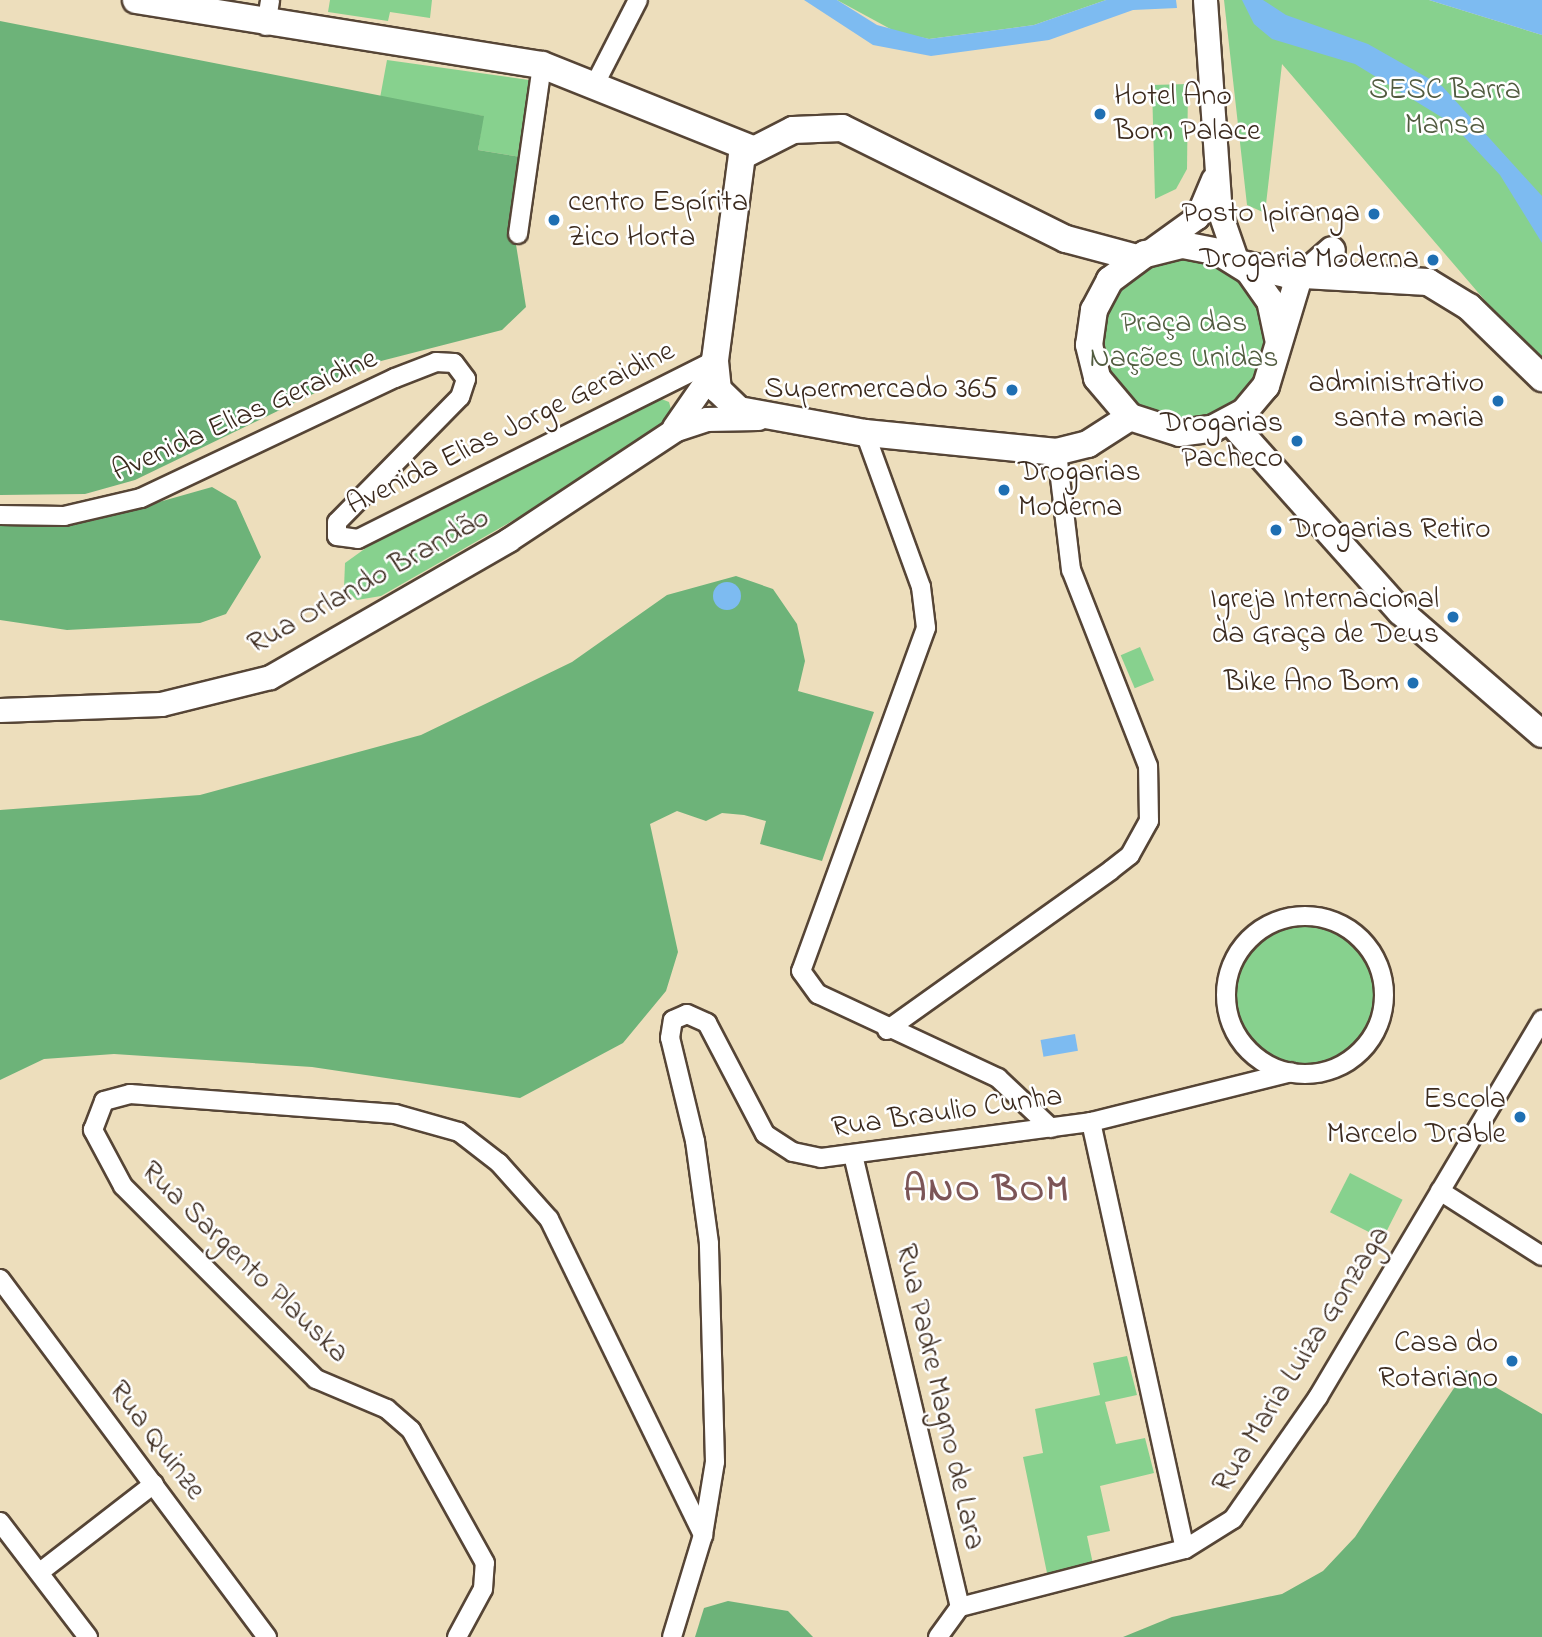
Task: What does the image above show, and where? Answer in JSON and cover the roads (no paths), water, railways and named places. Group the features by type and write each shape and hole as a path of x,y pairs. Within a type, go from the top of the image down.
{"main road":[{"path":"135,0 268,13 542,65 596,82 749,148"},
{"path":"1130,417 1088,444 1057,452 865,433 764,418 725,400 715,364 737,170 749,148 806,127 842,128 1066,239 1141,256 1201,247 1237,262 1300,275 1428,282 1469,307 1542,378"},
{"path":"1141,256 1110,280 1090,327 1097,378 1130,417 1180,433 1230,421 1266,386 1278,338 1300,275 1332,250"},
{"path":"1237,262 1265,290 1278,338"},
{"path":"1230,421 1401,612 1542,734"}],"street":[{"path":"596,82 638,0"},
{"path":"1205,0 1214,88 1223,233 1237,262"},
{"path":"518,234 542,65"},
{"path":"1141,256 1197,217 1212,188 1218,152"},
{"name":"Avenida Elias Geraidine","path":"0,515 64,516 129,502 426,365 451,362 465,374"},
{"path":"659,441 696,401 715,364"},
{"name":"Avenida Elias Jorge Geraidine","path":"465,374 460,397 346,509 336,526 337,536 353,540 376,532 715,364"},
{"path":"659,441 696,421 764,418"},
{"path":"865,433 920,587 926,628 801,971 818,994 887,1030 998,1078 1051,1128"},
{"name":"Rua Orlando Brandão","path":"0,710 161,705 270,677 427,590 659,441"},
{"path":"887,1030 1130,855 1149,821 1148,766 1071,570 1057,452"},
{"path":"1312,916 1342,925 1366,945 1381,972 1383,1003 1371,1037 1357,1054 1322,1071 1291,1072 1243,1044 1226,1006 1227,978 1258,931 1312,916"},
{"name":"Rua Braulio Cunha","path":"703,1535 715,1462 709,1243 669,1030 687,1014 712,1031 772,1140 803,1155 854,1159 1091,1122 1291,1072"},
{"name":"Rua Maria Luiza Gonzaga","path":"960,1606 1185,1549 1223,1529 1254,1493 1542,1020"},
{"name":"Rua Sargento Plauska","path":"457,1637 485,1575 470,1527 400,1418 316,1379 114,1175 95,1138 94,1115 109,1098 130,1094 419,1117 448,1126 479,1146 549,1219 703,1535"},
{"path":"1091,1122 1185,1549"},
{"name":"Rua Padre Magno de Lara","path":"854,1159 960,1606"},
{"path":"1440,1191 1542,1256"},
{"name":"Rua Quinze","path":"0,1279 267,1637"},
{"path":"40,1572 154,1484"},
{"path":"0,1522 88,1637"},
{"path":"672,1637 703,1535"},
{"path":"938,1637 960,1606"}],"water":[{"path":"804,0 837,0 877,25 929,39 1034,25 1106,0 1176,0 1177,8 1133,10 1049,40 931,56 873,45"},
{"path":"1242,0 1263,0 1286,15 1368,44 1442,86 1542,196 1542,243 1500,175 1451,123 1355,64 1272,39 1254,24"},
{"path":"1429,0 1542,0 1542,35"},
{"path":"727,582 737,586 741,596 737,606 727,610 717,606 713,596 717,586"},
{"path":"1075,1034 1078,1051 1043,1057 1041,1040"}],"place":[{"name":"Hotel Ano Bom Palace","path":"1100,114"},
{"name":"Posto Ipiranga","path":"1374,214"},
{"name":"centro Espírita Zico Horta","path":"554,220"},
{"name":"Drogaria Moderna","path":"1433,260"},
{"name":"Supermercado 365","path":"1012,390"},
{"name":"administrativo santa maria","path":"1498,401"},
{"name":"Drogarias Pacheco","path":"1297,441"},
{"name":"Drogarias Moderna","path":"1004,490"},
{"name":"Drogarias Retiro","path":"1276,530"},
{"name":"Igreja Internacional da Graça de Deus","path":"1453,617"},
{"name":"Bike Ano Bom","path":"1413,683"},
{"name":"Escola Marcelo Drable","path":"1520,1117"},
{"name":"Casa do Rotariano","path":"1512,1361"}],"district":[{"name":"ANO BOM","path":"987,1191"}],"park label":[{"name":"SESC Barra Mansa","path":"1445,108"},
{"name":"Praça das Nações Unidas","path":"1184,341"}]}
